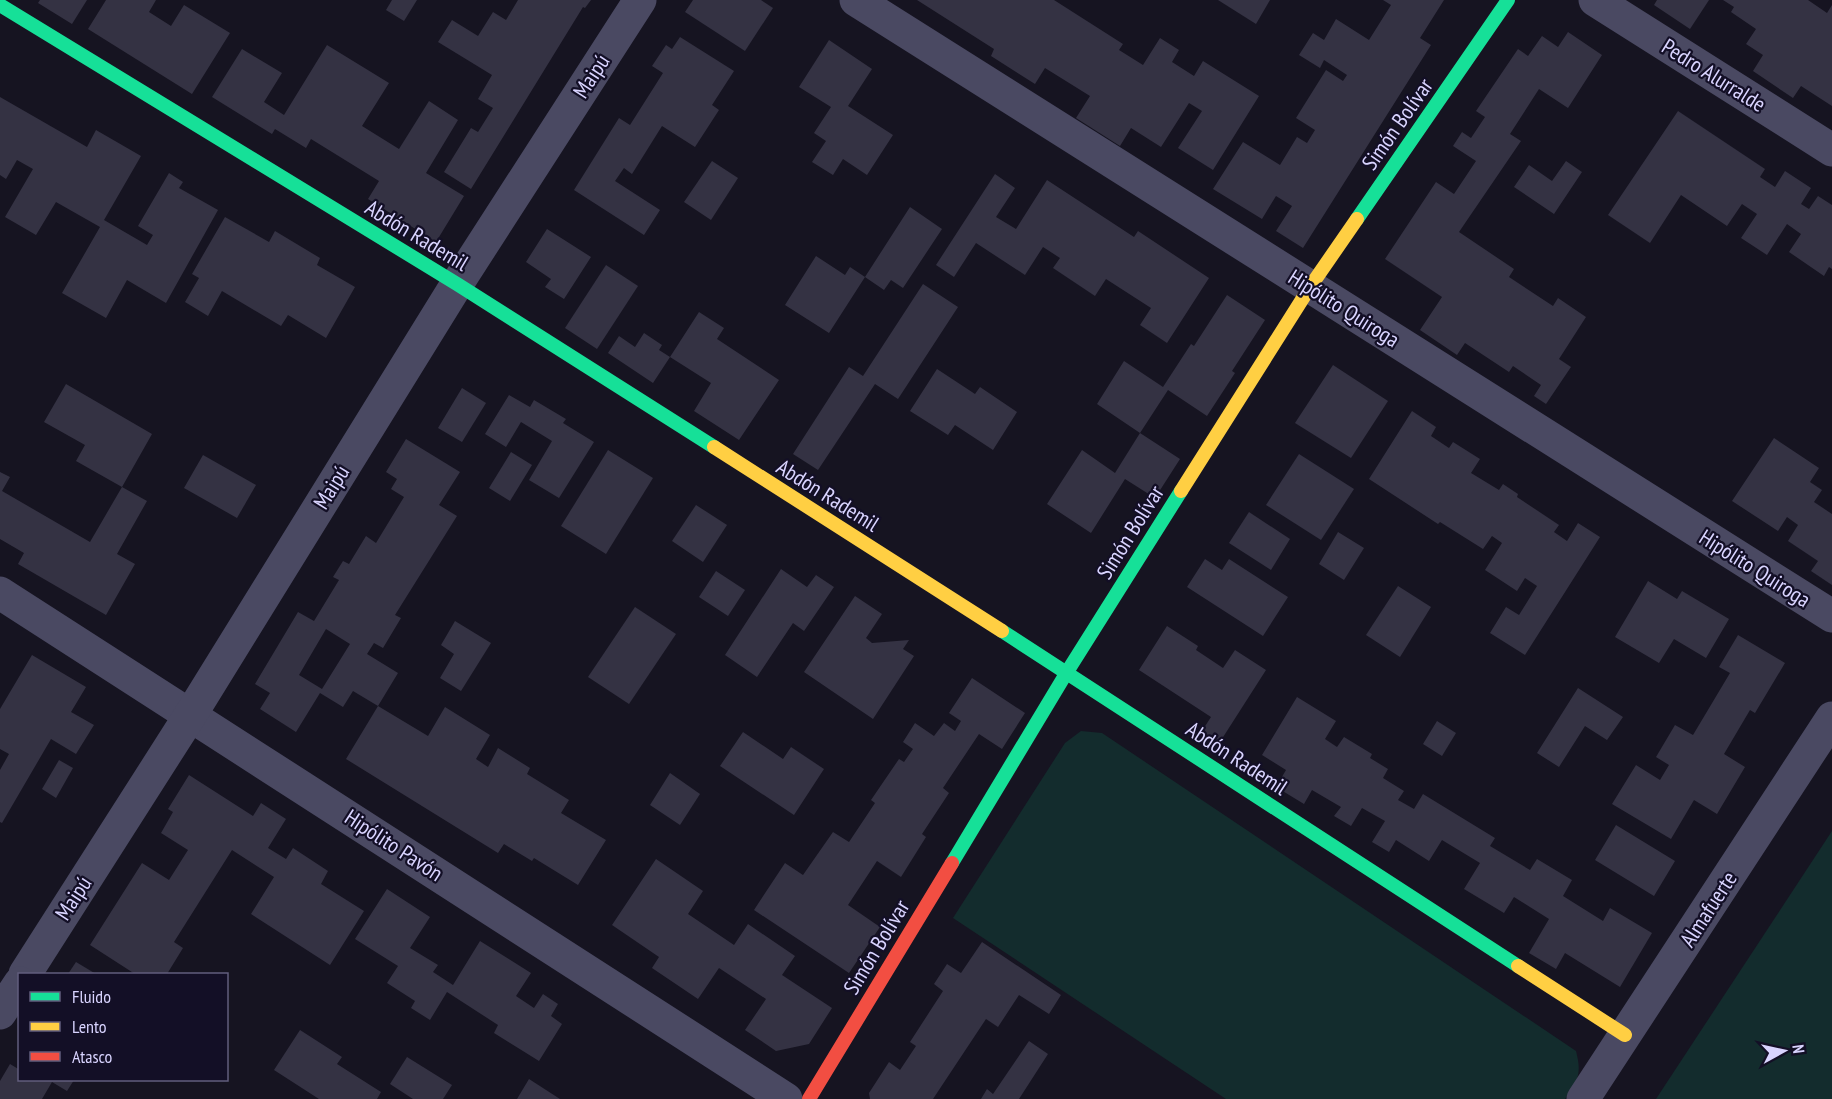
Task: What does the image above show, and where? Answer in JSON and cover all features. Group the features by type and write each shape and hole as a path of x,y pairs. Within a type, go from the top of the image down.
{"street":[{"name":"Maipú","path":"26,973 190,714 456,284 640,0"},
{"name":"Hipólito Quiroga","path":"856,0 1832,616"},
{"name":"Simón Bolívar","path":"809,1099 1067,672 1310,287 1508,0"},
{"name":"Pedro Alurralde","path":"1595,0 1832,150"},
{"name":"Abdón Rademil","path":"0,5 456,284 1067,672 1625,1035"},
{"name":"Hipólito Pavón","path":"0,593 786,1099"},
{"name":"Almafuerte","path":"1583,1099 1832,718"},
{"path":"0,1013 18,986"}],"green space":[{"path":"1081,731 1102,733 1576,1051 1578,1076 1565,1099 1226,1099 953,918 1065,743"},
{"path":"1832,831 1832,1099 1656,1099"}],"building":[{"path":"40,0 87,0 72,24 38,3"},
{"path":"106,0 156,0 149,12 171,26 184,5 230,33 192,94 88,29"},
{"path":"392,0 417,0 404,21 386,10"},
{"path":"518,0 591,0 585,8 583,7 471,189 444,172 471,128 478,132 493,108 478,99 492,75 438,42 452,20 478,36 493,12 506,20"},
{"path":"693,0 761,0 773,8 745,51 685,12"},
{"path":"917,0 1054,0 1123,44 1119,50 1143,65 1160,38 1179,50 1172,62 1194,76 1203,61 1259,96 1213,170 1178,148 1202,111 1189,103 1161,147 1131,128 1120,146 1076,118 1090,96 1045,68 1035,84 991,56 994,49"},
{"path":"1218,0 1270,0 1256,24"},
{"path":"1383,0 1444,0 1420,38 1431,45 1303,248 1276,231 1292,206 1276,196 1262,219 1213,189 1243,142 1280,165 1297,137 1307,143 1315,130 1296,118 1326,70 1343,81 1347,75 1324,60 1320,68 1299,55 1313,33 1324,40 1336,19 1369,40 1391,5"},
{"path":"1657,0 1709,0 1690,29 1654,5"},
{"path":"1723,0 1808,0 1827,13 1832,5 1832,106 1801,86 1793,98 1753,71 1763,55 1746,44 1756,29 1731,12 1734,7"},
{"path":"1568,32 1602,55 1568,108 1539,89 1510,134 1521,141 1459,232 1514,269 1509,277 1553,306 1558,298 1586,317 1559,359 1571,367 1546,404 1534,396 1541,385 1513,366 1509,372 1465,343 1457,355 1420,330 1442,297 1385,259 1436,182 1454,194 1476,161 1453,146 1462,132 1471,138 1485,117 1476,111 1518,49 1528,56 1542,36 1558,47"},
{"path":"680,37 734,71 712,105 719,110 695,147 662,126 632,174 624,168 615,181 660,210 644,235 574,190 619,118 630,125 663,73 652,66 666,45 672,49"},
{"path":"829,40 872,69 848,106 893,135 867,175 843,159 833,175 812,162 826,141 814,133 831,107 799,87"},
{"path":"327,45 389,83 362,126 399,149 429,101 458,120 426,173 464,196 436,242 368,199 379,181 311,139 306,148 275,129 272,134 212,97 242,49 282,73 264,102 284,115"},
{"path":"0,97 87,147 96,130 141,156 104,220 147,245 153,235 138,226 169,173 183,182 179,188 218,210 166,303 127,280 106,318 62,293 100,227 56,202 36,235 5,217 33,169 17,160 6,179 0,175"},
{"path":"1678,111 1765,169 1760,177 1775,187 1785,171 1811,188 1801,204 1809,209 1818,196 1832,205 1832,269 1829,267 1824,276 1789,252 1801,234 1787,224 1767,255 1741,238 1757,214 1742,204 1727,226 1681,195 1650,243 1608,215"},
{"path":"712,161 738,178 711,220 684,202"},
{"path":"1566,161 1582,172 1554,214 1514,187 1529,165 1552,181"},
{"path":"995,174 1015,188 996,217 1016,229 1047,180 1134,237 1138,231 1209,278 1167,343 1140,325 1151,308 1106,279 1095,296 1053,268 1060,258 1043,247 1025,275 976,243 954,277 936,265"},
{"path":"910,207 942,229 903,288 891,280 884,290 865,277"},
{"path":"225,217 269,242 275,231 320,258 317,265 355,287 326,338 288,315 281,326 222,291 208,316 185,302 199,278 192,274"},
{"path":"547,229 591,257 564,299 545,287 551,279 526,262"},
{"path":"816,256 845,275 850,267 865,277 829,333 785,305"},
{"path":"606,265 638,286 597,349 565,328"},
{"path":"923,284 958,307 898,399 875,384 818,470 793,454 849,367 863,376"},
{"path":"1227,295 1265,320 1232,371 1235,373 1207,416 1168,390 1140,433 1097,404 1124,361 1163,387 1191,344 1194,346"},
{"path":"699,312 724,328 717,339 779,380 739,440 694,411 711,383 670,357"},
{"path":"644,333 662,345 659,350 670,357 653,383 608,353 619,336 635,347"},
{"path":"1333,365 1388,401 1351,458 1295,423"},
{"path":"937,369 975,394 980,387 1017,412 993,450 955,425 948,435 910,411"},
{"path":"66,384 152,434 122,487 76,461 85,445 44,422"},
{"path":"462,388 486,403 462,442 438,428"},
{"path":"509,395 530,407 534,400 566,419 563,423 594,442 559,498 529,480 552,441 521,422 506,447 485,434"},
{"path":"1412,411 1436,427 1431,436 1449,448 1453,442 1480,459 1471,473 1499,490 1503,484 1518,494 1517,497 1559,525 1554,532 1567,541 1578,523 1600,537 1525,655 1490,633 1506,607 1519,615 1537,586 1525,578 1517,591 1485,570 1502,543 1492,536 1483,549 1440,522 1438,524 1369,479"},
{"path":"1140,433 1180,459 1155,498 1125,479 1091,533 1047,504 1082,450 1115,473"},
{"path":"1774,438 1819,468 1810,482 1822,490 1814,502 1832,514 1832,585 1811,571 1818,561 1788,541 1798,525 1787,517 1778,531 1732,501"},
{"path":"406,439 460,472 439,505 457,516 395,615 401,618 383,648 374,643 367,654 398,673 378,706 353,691 343,707 320,693 296,732 260,709 270,693 255,684 298,612 314,621 339,580 333,577 343,561 349,564 366,536 376,543 404,497 391,489 397,479 386,472","holes":["326,629 350,644 322,689 299,675"]},
{"path":"608,450 653,478 606,554 561,526"},
{"path":"511,452 532,465 510,501 489,488"},
{"path":"1299,454 1354,489 1321,540 1266,505"},
{"path":"203,455 256,485 237,518 184,488"},
{"path":"0,472 10,477 2,491 90,542 122,487 147,501 117,554 135,564 106,615 18,564 24,553 0,539"},
{"path":"696,505 727,525 703,562 672,541"},
{"path":"1249,512 1290,539 1271,570 1229,543"},
{"path":"1338,532 1364,548 1344,580 1319,564"},
{"path":"1205,559 1222,570 1229,559 1288,597 1263,636 1187,587"},
{"path":"781,569 807,587 816,575 834,587 804,631 793,623 757,677 725,655"},
{"path":"716,571 745,590 728,616 699,597"},
{"path":"1648,581 1677,599 1682,591 1729,619 1706,658 1674,639 1659,663 1615,637"},
{"path":"1398,586 1431,607 1400,657 1366,635"},
{"path":"855,596 882,614 866,638 872,643 909,640 903,649 914,656 873,719 804,672"},
{"path":"635,607 676,634 629,704 588,677"},
{"path":"455,621 491,643 461,691 440,678 454,654 441,645"},
{"path":"1167,626 1198,646 1196,650 1223,668 1235,650 1266,670 1218,745 1200,734 1211,717 1139,670"},
{"path":"1738,635 1785,663 1755,713 1750,710 1724,754 1745,767 1717,814 1694,800 1671,839 1612,804 1636,765 1660,780 1669,765 1656,757 1675,725 1693,735 1730,673 1719,667"},
{"path":"32,655 86,687 71,712 94,725 76,754 51,739 2,823 0,822 0,770 9,754 0,749 0,709"},
{"path":"972,678 1025,713 1002,749 979,734 943,788 949,793 922,834 926,837 901,877 877,861 848,905 880,927 849,973 754,910 785,863 803,875 833,832 849,842 875,803 871,800 899,759 904,762 913,749 903,742 915,723 934,736 944,723 955,731 961,721 949,713"},
{"path":"1578,688 1623,717 1607,740 1585,726 1559,767 1537,753"},
{"path":"1297,697 1336,721 1325,739 1337,747 1344,737 1372,754 1370,758 1388,769 1383,778 1404,791 1398,800 1414,809 1423,794 1495,838 1490,846 1530,870 1537,859 1572,880 1563,896 1603,921 1610,908 1652,933 1620,987 1565,953 1556,969 1529,953 1549,919 1514,897 1504,913 1464,889 1480,863 1442,840 1429,861 1396,840 1389,852 1372,842 1385,821 1362,808 1351,826 1334,816 1341,807 1312,790 1304,804 1276,787 1286,770 1262,755"},
{"path":"378,706 428,736 445,707 490,735 476,759 488,767 498,748 530,768 527,774 569,800 561,813 606,840 578,885 534,858 532,861 504,844 498,853 346,759"},
{"path":"1437,721 1456,733 1442,756 1423,744"},
{"path":"743,732 783,759 791,747 824,769 794,815 720,766"},
{"path":"59,760 73,768 56,798 42,789"},
{"path":"670,773 700,794 680,825 650,805"},
{"path":"189,775 253,816 261,803 286,819 268,848 286,859 293,848 328,871 321,884 364,911 330,965 251,914 274,877 232,850 174,942 183,948 168,973 133,973 90,945 142,863 169,880 188,850 161,833 173,812 168,809"},
{"path":"1616,825 1675,861 1654,896 1595,860"},
{"path":"656,859 703,891 688,914 734,945 748,924 795,956 782,975 832,1008 809,1044 776,1051 745,1030 766,999 719,968 698,999 652,968 659,957 612,925"},
{"path":"387,889 430,917 410,948 438,965 433,972 453,985 480,941 531,973 516,996 534,1008 543,994 558,1004 551,1016 562,1024 539,1061 494,1033 498,1025 447,992 430,1020 411,1008 415,1001 387,983 398,966 355,939"},
{"path":"982,942 1061,995 1049,1014 1019,995 998,1027 986,1019 933,1099 870,1099 869,1093 889,1062 900,1070 916,1046 910,1042 943,991 934,984 947,964 961,973"},
{"path":"76,962 94,973 69,973"},
{"path":"300,1030 342,1057 337,1064 381,1092 377,1099 319,1099 274,1070"},
{"path":"1029,1041 1048,1054 1019,1099 981,1099 987,1089 993,1094"},
{"path":"407,1057 452,1085 443,1099 413,1099 390,1084"},
{"path":"10,1064 18,1069 18,1081 73,1081 67,1091 52,1082 42,1099 0,1099 0,1081"},
{"path":"529,1079 560,1099 517,1099"}],"traffic: fast":[{"path":"1357,219 1508,0"},
{"path":"0,5 457,284 714,447"},
{"path":"952,863 1067,672 1181,491"},
{"path":"1002,631 1518,966"}],"traffic: slow":[{"path":"1181,491 1310,287 1357,219"},
{"path":"714,447 1002,631"},
{"path":"1518,966 1625,1035"}],"traffic: jam":[{"path":"809,1099 952,863"}]}
